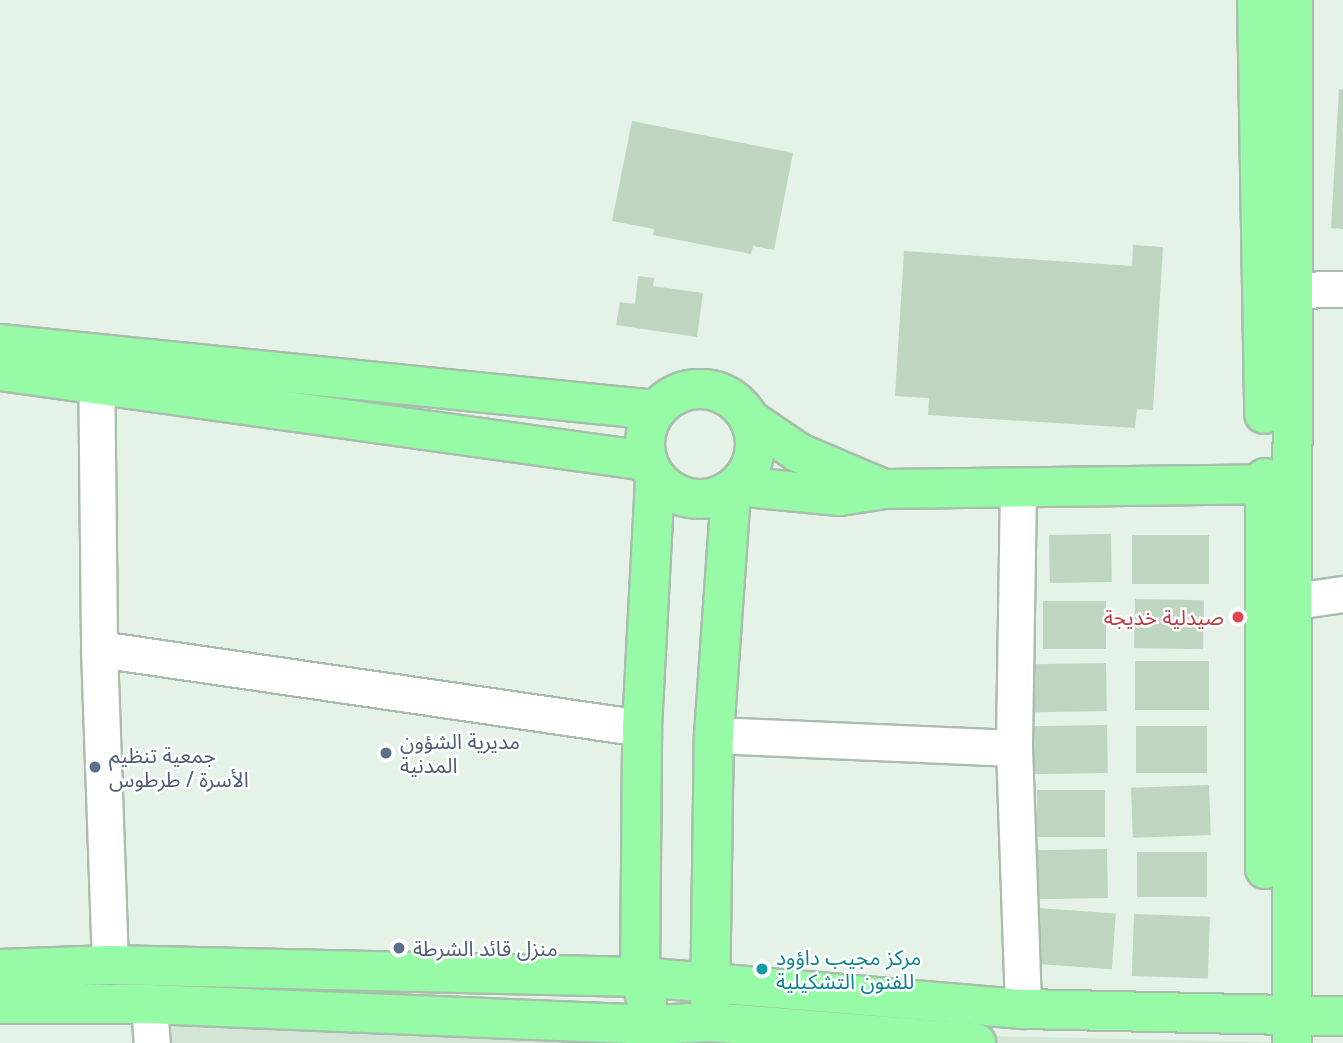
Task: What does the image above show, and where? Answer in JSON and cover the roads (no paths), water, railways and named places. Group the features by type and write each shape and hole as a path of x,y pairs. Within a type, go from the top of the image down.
{"main road":[{"path":"1257,0 1276,66 1290,290 1278,484 1295,601 1278,1028"},
{"path":"1278,1028 1276,66 1293,0"},
{"path":"0,344 95,369 651,469 667,489 691,498 716,497 734,488 840,496 884,489 1278,484"},
{"path":"0,371 95,369 656,410"},
{"path":"654,1034 640,977 642,727 651,469 644,443 656,410 670,398 705,390 722,394 749,419 808,458 884,489"},
{"path":"711,1033 709,985 714,735 734,488 754,455 749,419"},
{"path":"0,969 110,965 640,977 709,985 1278,1028 1343,1016"},
{"path":"0,1004 149,1004 654,1034 711,1033 976,1043"}],"street":[{"path":"1290,290 1343,289"},
{"path":"95,369 99,649 110,965"},
{"path":"1018,487 1014,748 1023,1009"},
{"path":"1295,601 1343,594"},
{"path":"99,649 642,727"},
{"path":"714,735 1014,748"},
{"path":"149,1004 152,1043"}],"place":[{"name":"صيدلية خديجة","path":"1238,617"},
{"name":"مديرية الشؤون المدنية","path":"386,753"},
{"name":"جمعية تنظيم الأسرة / طرطوس","path":"95,767"},
{"name":"منزل قائد الشرطة","path":"399,948"},
{"name":"مركز مجيب داؤود للفنون التشكيلية","path":"762,969"}]}
